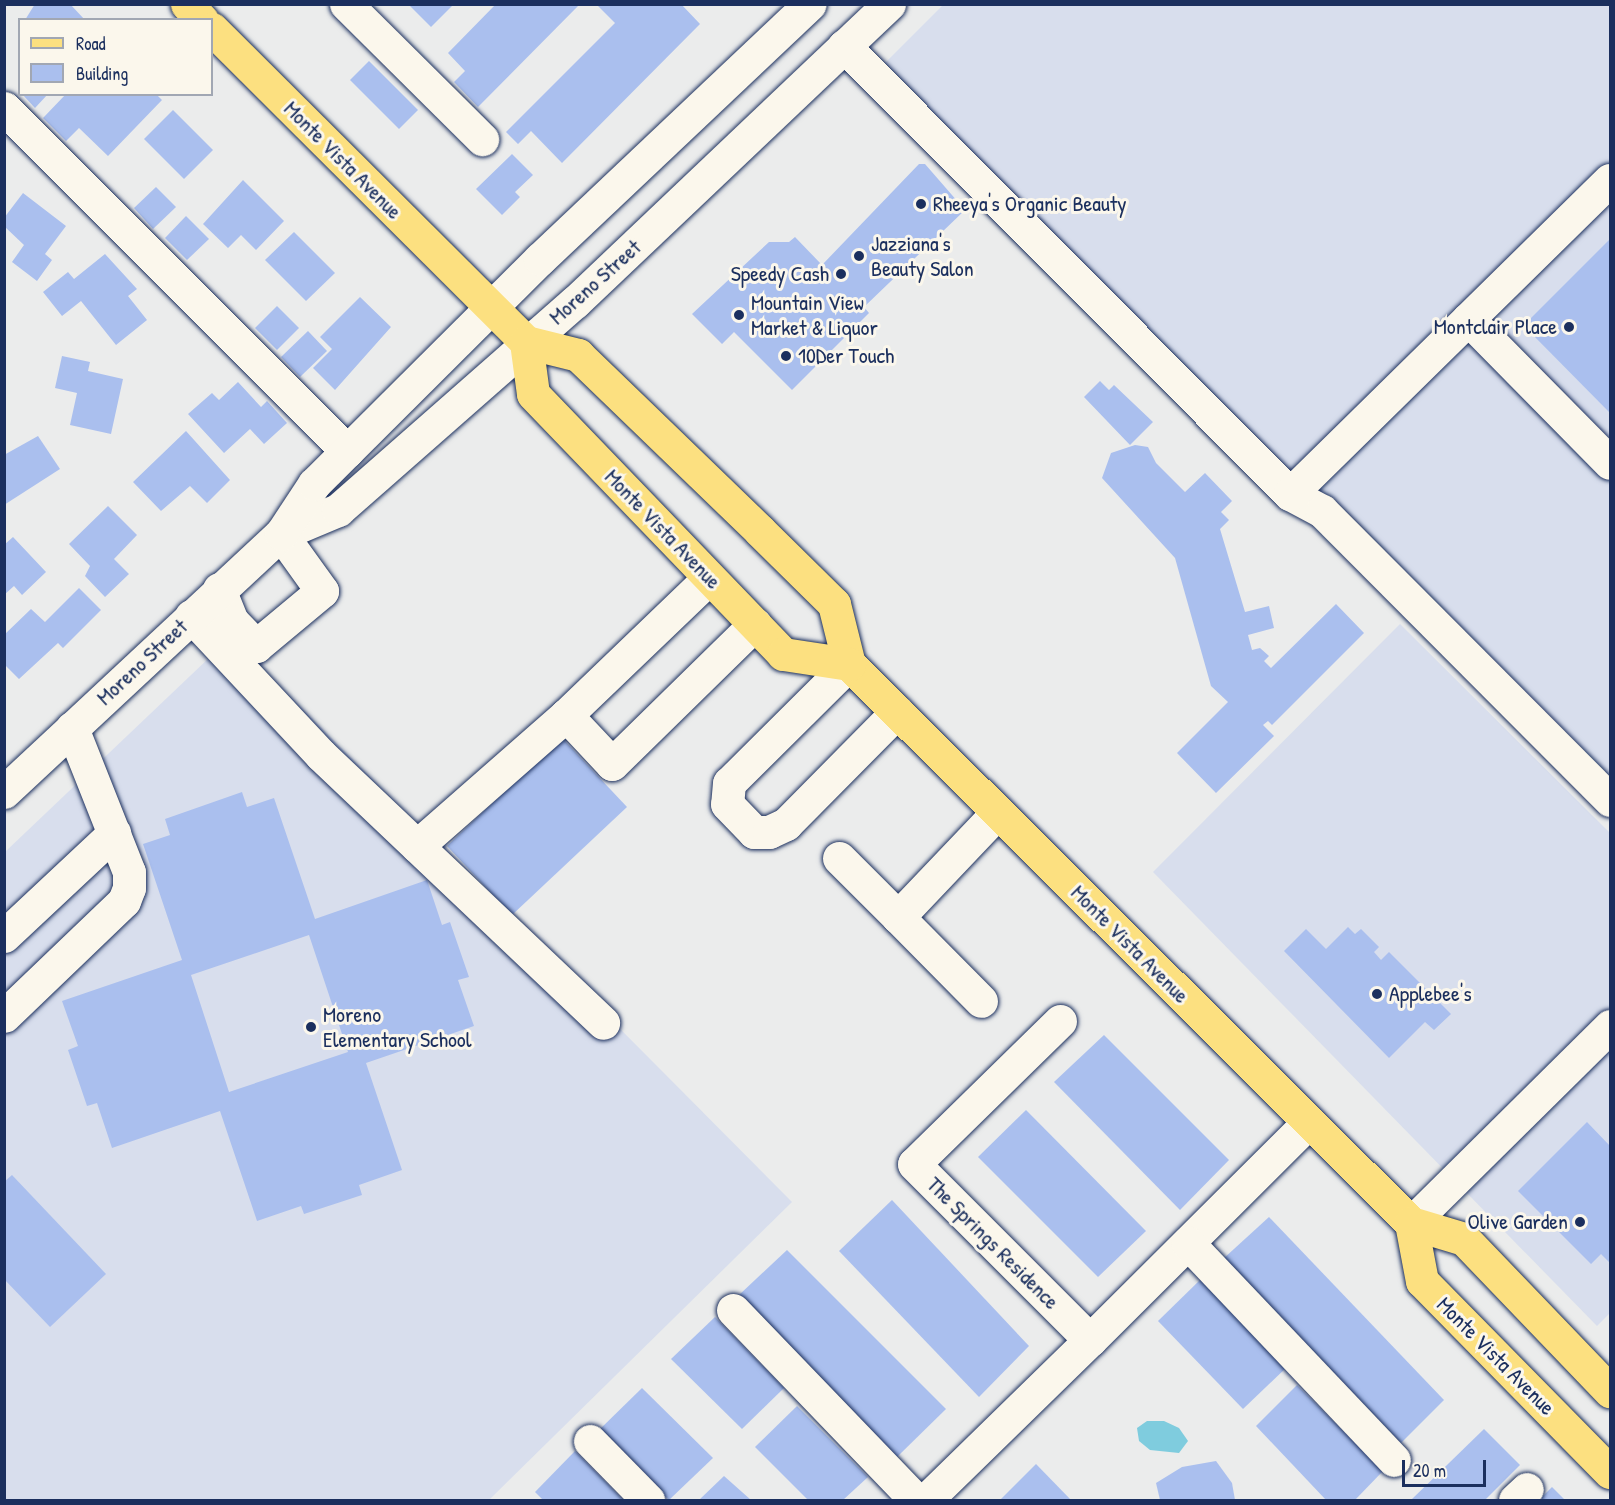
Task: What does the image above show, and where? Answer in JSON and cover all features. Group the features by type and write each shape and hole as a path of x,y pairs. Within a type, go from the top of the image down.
{"main road":[{"path":"187,4 200,18"},
{"name":"Monte Vista Avenue","path":"213,30 526,342 578,356 834,604 849,664 1411,1223 1464,1239 1611,1391"},
{"name":"Monte Vista Avenue","path":"526,342 534,394 783,654 849,664"},
{"name":"Monte Vista Avenue","path":"1411,1223 1422,1281 1611,1472"}],"street":[{"path":"346,4 482,139"},
{"name":"Moreno Street","path":"281,534 338,510 526,342 584,294 889,4"},
{"name":"Moreno Street","path":"10,775 72,728 219,589 281,534 314,484 800,8"},
{"path":"844,46 1290,494 1322,511 1611,801"},
{"path":"4,108 347,451"},
{"path":"1290,494 1611,180"},
{"path":"1468,319 1611,463"},
{"path":"219,589 232,621 255,646 322,591 281,534"},
{"path":"417,846 566,715 709,578"},
{"path":"191,616 321,755 603,1023"},
{"path":"566,715 612,764 755,624"},
{"path":"849,664 729,783 727,804 754,832 786,824 897,712"},
{"path":"4,1016 123,901 129,872 72,728"},
{"path":"898,917 998,812"},
{"path":"4,936 114,833"},
{"path":"839,858 981,1001"},
{"name":"The Springs Residence","path":"1060,1021 914,1164 1090,1340"},
{"path":"1411,1223 1611,1026"},
{"path":"926,1500 1309,1122"},
{"path":"1188,1243 1394,1460"},
{"path":"732,1310 916,1500"},
{"path":"590,1441 648,1500"}],"shaded area":[{"path":"943,5 1610,5 1610,786 882,66"},
{"path":"1400,624 1610,833 1610,1313 1597,1326 1153,872"},
{"name":"Moreno Elementary School","path":"231,637 792,1202 489,1500 5,1500 5,852"}],"water":[{"path":"1147,1421 1164,1421 1179,1428 1188,1441 1179,1453 1150,1450 1139,1441 1137,1428"}],"building":[{"path":"35,4 70,4 83,18 26,18"},
{"path":"408,4 454,4 431,27"},
{"path":"496,4 580,4 478,107 454,82 465,71 448,53"},
{"path":"596,4 681,4 700,24 562,163 531,131 518,144 506,132 615,23"},
{"path":"369,61 418,110 399,129 350,80"},
{"path":"24,96 46,96 35,108"},
{"path":"64,96 158,96 162,100 108,156 79,128 66,141 43,118"},
{"path":"173,110 213,150 184,179 144,139"},
{"path":"512,154 533,175 515,192 520,197 502,215 476,189"},
{"path":"919,164 925,164 965,210 864,307 869,313 792,390 734,332 722,344 692,314 769,242 789,242 795,237 822,265"},
{"path":"243,180 284,221 256,250 241,235 228,248 203,224"},
{"path":"156,187 176,207 153,229 134,208"},
{"path":"23,193 66,226 45,254 52,260 37,281 12,262 24,245 4,226 4,218"},
{"path":"186,216 209,239 187,260 165,238"},
{"path":"294,232 335,273 306,301 265,260"},
{"name":"Montclair Place","path":"1610,239 1610,413 1529,331 1527,322"},
{"path":"105,254 137,289 128,296 147,320 116,345 81,301 62,316 43,292 68,272 74,279"},
{"path":"360,297 391,327 335,390 313,368 332,349 320,337"},
{"path":"277,306 299,328 277,350 255,328"},
{"path":"308,331 327,351 300,377 281,357"},
{"path":"62,356 90,362 88,371 123,379 111,434 70,425 77,393 55,388"},
{"path":"1100,381 1109,390 1114,385 1153,422 1130,445 1084,397"},
{"path":"238,382 261,407 267,401 287,423 264,444 250,429 224,453 188,414 212,393 219,400"},
{"path":"186,431 230,480 207,503 190,486 161,511 133,482"},
{"path":"38,436 60,469 4,505 4,455"},
{"path":"1135,445 1148,447 1156,463 1185,492 1205,473 1232,501 1221,512 1229,520 1220,529 1245,612 1269,606 1274,628 1248,635 1252,650 1260,648 1269,656 1264,661 1271,668 1336,604 1364,633 1272,725 1268,721 1263,725 1274,736 1216,793 1177,753 1228,702 1211,686 1175,558 1102,478 1111,453"},
{"path":"108,506 137,535 114,559 129,574 105,597 85,576 90,566 69,544"},
{"path":"13,537 46,572 22,595 14,586 4,595 4,545"},
{"path":"79,588 101,610 63,648 58,643 19,679 4,664 4,635 31,609 45,622"},
{"path":"562,738 627,807 512,915 447,846"},
{"path":"242,792 247,807 274,798 315,919 427,880 442,925 450,922 469,977 458,980 474,1026 366,1063 402,1170 359,1185 362,1195 304,1214 301,1206 257,1221 220,1111 112,1148 97,1103 87,1106 68,1050 78,1046 62,1001 182,960 143,844 170,835 165,819","holes":["309,935 348,1052 229,1092 191,975"]},
{"name":"Applebee's","path":"1348,927 1355,934 1361,929 1379,947 1374,952 1381,960 1389,952 1451,1014 1434,1030 1425,1022 1389,1058 1284,951 1306,929 1326,949"},
{"path":"1104,1035 1229,1160 1180,1210 1054,1082"},
{"path":"1026,1110 1146,1231 1098,1277 978,1157"},
{"name":"Olive Garden","path":"1587,1122 1610,1146 1610,1263 1601,1254 1591,1264 1518,1191"},
{"path":"12,1175 106,1274 50,1327 4,1279 4,1182"},
{"path":"892,1200 1029,1346 979,1397 839,1251"},
{"path":"1269,1217 1444,1400 1401,1443 1223,1259"},
{"path":"787,1250 946,1409 897,1457 739,1295"},
{"path":"1201,1279 1288,1366 1243,1409 1158,1321"},
{"path":"715,1317 784,1388 742,1429 671,1359"},
{"path":"1297,1385 1383,1471 1355,1500 1326,1500 1256,1426"},
{"path":"642,1388 713,1458 669,1500 597,1432"},
{"path":"797,1406 868,1477 843,1500 808,1500 755,1447"},
{"path":"1484,1429 1520,1465 1485,1500 1411,1500"},
{"path":"575,1451 623,1500 543,1500 535,1492"},
{"path":"1216,1461 1232,1483 1235,1500 1160,1500 1156,1483 1182,1467"},
{"path":"1036,1464 1071,1500 1000,1500"},
{"path":"724,1476 751,1500 699,1500"},
{"path":"1552,1487 1565,1500 1539,1500"}],"place":[{"name":"Rheeya's Organic Beauty","path":"921,204"},
{"name":"Jazziana's Beauty Salon","path":"859,256"},
{"name":"Speedy Cash","path":"841,274"},
{"name":"Mountain View Market & Liquor","path":"739,315"},
{"name":"Montclair Place","path":"1569,327"},
{"name":"10Der Touch","path":"786,356"},
{"name":"Applebee's","path":"1377,994"},
{"name":"Moreno Elementary School","path":"311,1027"},
{"name":"Olive Garden","path":"1580,1222"}]}
